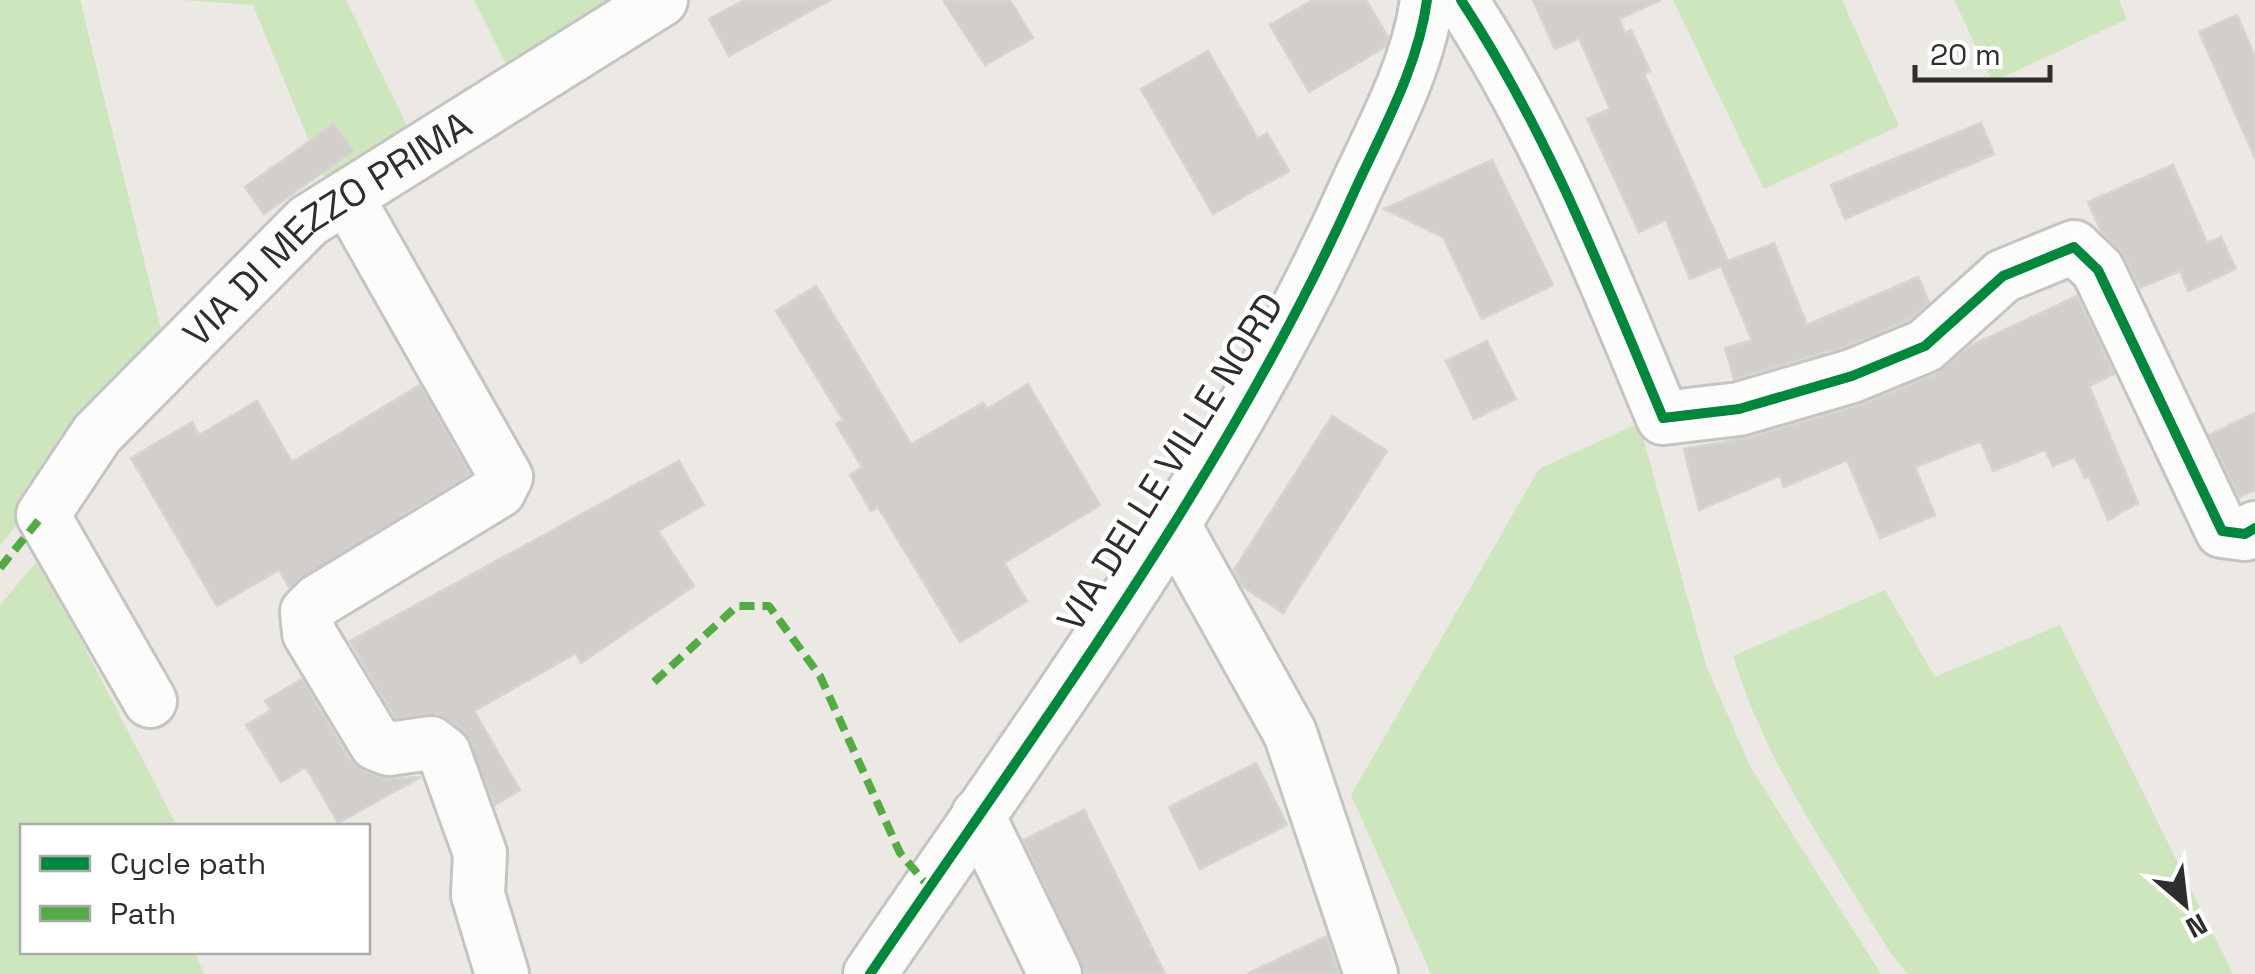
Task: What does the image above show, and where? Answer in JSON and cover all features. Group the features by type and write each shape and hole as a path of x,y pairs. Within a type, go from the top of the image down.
{"street":[{"name":"VIA DI MEZZO PRIMA","path":"150,701 44,515 97,434 308,220 661,0"},
{"name":"VIA DELLE VILLE NORD","path":"870,974 1175,527 1307,298 1422,35 1427,0"},
{"path":"1461,0 1498,55 1560,174 1663,418 1739,409 1870,369 1925,346 2003,276 2074,247 2098,270 2222,531 2245,534 2255,528"},
{"path":"347,196 506,478 499,490 318,600 307,612 309,633 376,744 388,749 430,743 444,753 480,853 478,894 502,974"},
{"path":"1175,527 1290,733 1371,974"},
{"path":"978,814 1055,974"}],"green space":[{"path":"0,0 80,0 163,337 0,546"},
{"path":"182,0 346,0 408,128 325,180 253,5"},
{"path":"474,0 639,0 507,66"},
{"path":"1673,0 1842,0 1899,126 1764,189"},
{"path":"1954,0 2119,0 2127,19 1993,82"},
{"path":"1639,423 1707,668 1751,768 1881,974 1431,974 1351,795 1539,469"},
{"path":"39,559 176,824 20,824 20,954 196,954 204,974 0,974 0,605"},
{"path":"1885,590 1935,677 2060,625 2233,974 1908,974 1891,954 1782,772 1733,656"}],"building":[{"path":"745,0 830,0 729,56 709,19"},
{"path":"943,0 1010,0 1033,38 985,65"},
{"path":"1313,0 1366,0 1388,37 1385,47 1309,92 1270,25"},
{"path":"1533,0 1661,0 1619,19 1625,33 1631,30 1650,71 1644,74 1728,261 1774,243 1807,325 1918,277 1929,302 1909,320 1842,348 1734,379 1725,348 1752,340 1721,266 1690,279 1666,220 1639,232 1587,119 1610,109 1579,38 1555,49"},
{"path":"2237,15 2255,56 2255,158 2199,32"},
{"path":"1208,51 1258,139 1267,133 1289,171 1213,214 1141,89"},
{"path":"1981,123 1994,154 1845,219 1831,185"},
{"path":"334,124 353,151 264,214 245,187"},
{"path":"1492,160 1553,285 1482,319 1443,237 1384,209"},
{"path":"2173,165 2207,243 2221,237 2236,269 2188,291 2180,271 2140,288 2125,257 2101,231 2088,202"},
{"path":"816,286 911,444 983,403 987,409 1028,384 1100,505 1004,563 1027,601 960,642 878,507 871,511 850,475 862,467 836,424 843,420 776,311"},
{"path":"2077,296 2114,374 2089,386 2138,503 2108,520 2089,476 2085,478 2075,457 2053,466 2045,450 1993,471 1981,441 1915,467 1935,515 1880,538 1847,460 1784,487 1780,476 1699,510 1684,449 1747,438 1863,404 1936,374 1970,346"},
{"path":"1487,341 1516,399 1474,419 1446,361"},
{"path":"420,385 470,474 289,587 279,570 217,606 131,458 192,422 199,435 257,401 292,462"},
{"path":"2255,413 2255,490 2239,497 2209,435"},
{"path":"1332,416 1387,451 1283,613 1243,587 1234,570"},
{"path":"679,461 704,505 658,531 694,586 581,663 576,653 474,711 520,790 495,805 463,730 438,714 395,718 350,641"},
{"path":"302,679 350,760 364,771 392,779 421,777 338,823 306,767 281,782 246,725 271,710 265,701"},
{"path":"1256,763 1287,825 1200,869 1169,807"},
{"path":"1084,810 1165,974 1085,974 1023,840"},
{"path":"1327,936 1339,974 1247,974"}],"marked path":[{"path":"0,568 43,515"},
{"path":"654,682 737,606 769,606 820,676 900,853 929,887"}],"cycle path":[{"path":"870,974 1130,592 1250,396 1305,294 1388,121 1416,49 1427,0"},
{"path":"1461,0 1547,152 1663,418 1739,409 1852,376 1925,346 2003,276 2074,247 2098,270 2222,531 2245,534 2255,528"}]}
